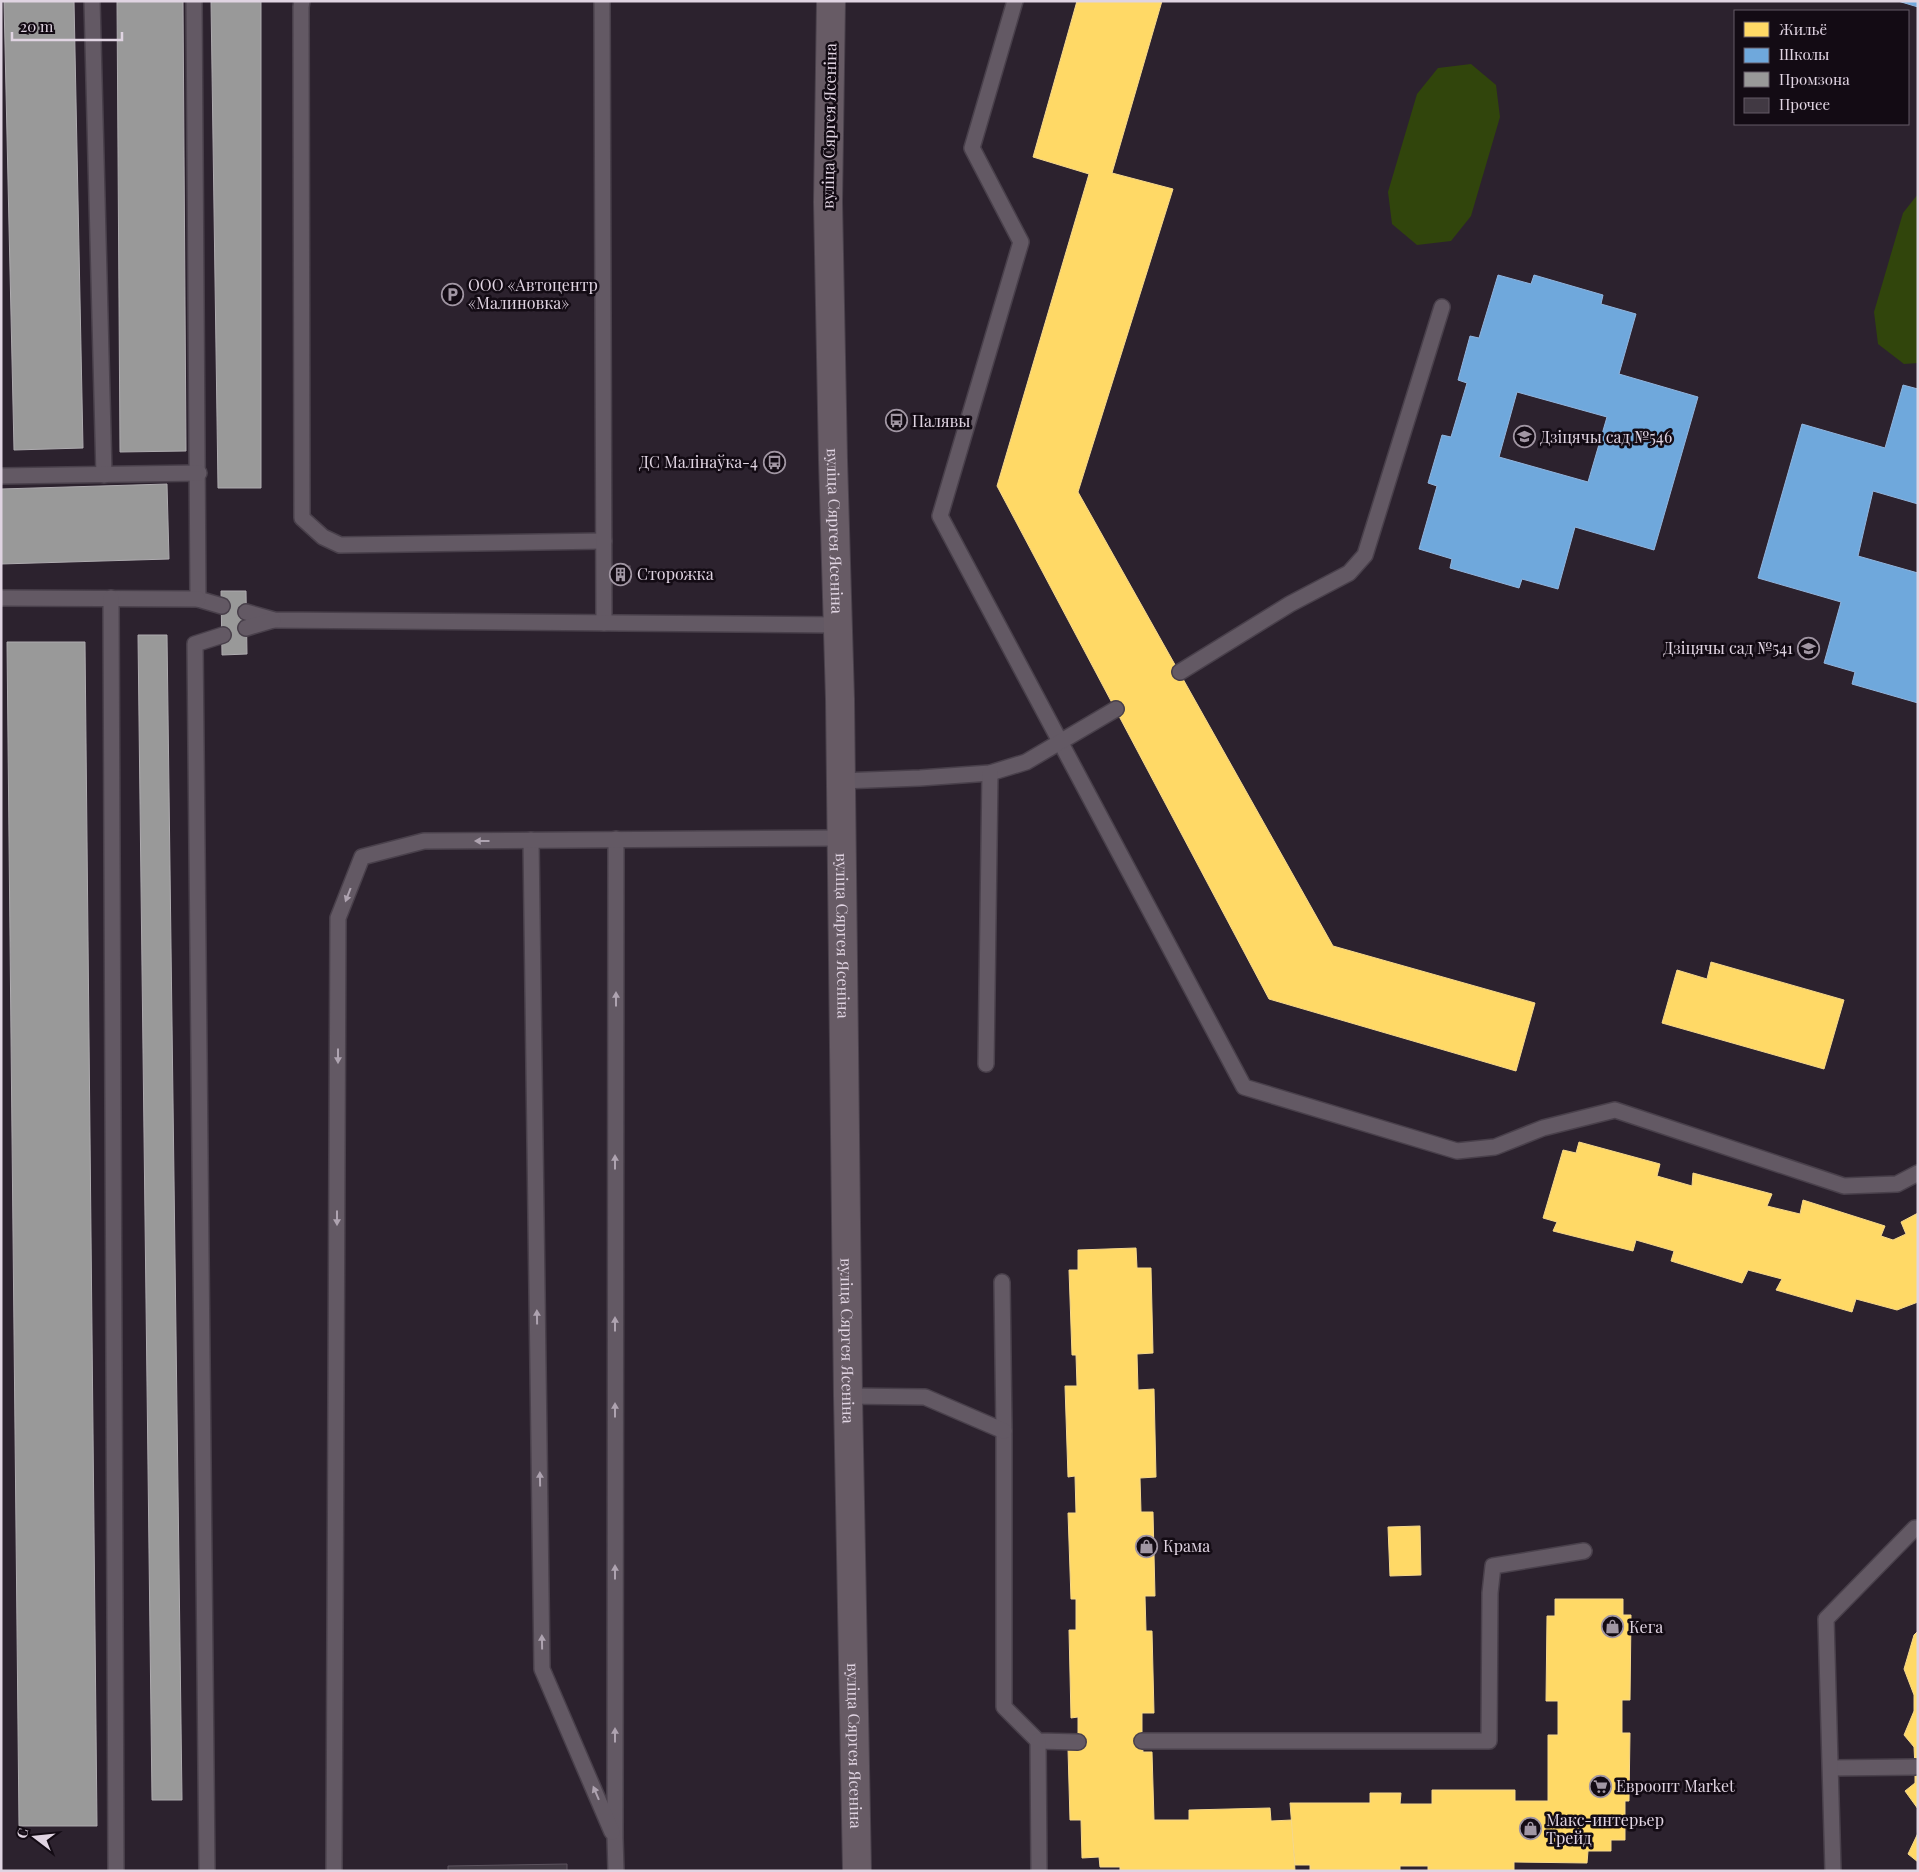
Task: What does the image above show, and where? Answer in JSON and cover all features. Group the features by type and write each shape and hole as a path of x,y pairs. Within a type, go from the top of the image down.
{"main road":[{"name":"вуліца Сяргея Ясеніна","path":"831,1 828,202 841,781 848,1396 857,1871"}],"lane":[{"path":"92,1 104,475"},
{"path":"194,1 198,599"},
{"path":"302,1 302,518 324,537 340,545 604,541"},
{"path":"602,1 604,623"},
{"path":"1015,1 972,148 1021,242 940,516 1244,1087 1457,1151 1495,1147 1543,1128 1615,1110 1844,1186 1896,1184 1918,1173"},
{"path":"1180,672 1290,604 1349,573 1365,555 1442,308"},
{"path":"1,476 198,473"},
{"path":"1,598 198,599 222,606"},
{"path":"111,598 116,1871"},
{"path":"246,612 274,620 838,625"},
{"path":"246,628 274,620"},
{"path":"207,1871 195,644 223,635"},
{"path":"841,781 920,778 990,772 1026,762 1116,709"},
{"path":"986,1064 990,772"},
{"path":"334,1871 338,918 362,857 424,841 841,838"},
{"path":"531,840 542,1668 615,1838"},
{"path":"616,840 616,1871"},
{"path":"1002,1282 1004,1707 1038,1741 1078,1742"},
{"path":"848,1396 925,1397 1004,1431"},
{"path":"1833,1871 1826,1619 1915,1528"},
{"path":"1142,1741 1489,1741 1490,1593 1493,1566 1584,1551"},
{"path":"1038,1741 1039,1871"},
{"path":"1831,1768 1916,1767"}],"green space":[{"path":"1471,64 1496,85 1500,117 1471,216 1451,241 1417,245 1392,224 1388,192 1417,94 1438,68"},
{"path":"1918,194 1918,363 1904,364 1878,344 1874,312 1903,213"}],"building: Жильё":[{"path":"1077,1 1162,1 1112,173 1173,189 1078,492 1333,946 1535,1003 1516,1071 1269,999 997,486 1089,174 1033,157"},
{"path":"1711,962 1844,1000 1824,1069 1662,1023 1677,970 1707,979"},
{"path":"1579,1142 1660,1164 1657,1176 1692,1186 1693,1173 1772,1194 1767,1206 1800,1214 1803,1200 1885,1226 1881,1236 1893,1240 1906,1234 1901,1222 1918,1213 1918,1302 1897,1310 1856,1299 1852,1312 1776,1290 1782,1279 1748,1270 1742,1283 1671,1261 1674,1251 1636,1240 1633,1251 1553,1231 1557,1222 1543,1218 1563,1150 1576,1153"},
{"path":"1136,1248 1137,1268 1151,1268 1153,1353 1137,1354 1138,1390 1154,1389 1156,1477 1140,1478 1141,1512 1153,1512 1155,1596 1145,1596 1146,1631 1152,1631 1154,1713 1142,1713 1142,1741 1143,1752 1152,1752 1154,1820 1189,1820 1189,1810 1270,1808 1271,1821 1292,1820 1295,1871 1120,1871 1120,1867 1100,1867 1099,1857 1082,1858 1081,1820 1070,1820 1068,1749 1078,1742 1078,1717 1071,1718 1069,1630 1076,1630 1076,1599 1071,1599 1068,1513 1076,1513 1075,1476 1068,1477 1065,1386 1077,1386 1076,1355 1072,1355 1069,1270 1078,1270 1078,1250"},
{"path":"1420,1526 1421,1575 1390,1576 1388,1527"},
{"path":"1555,1599 1623,1599 1623,1615 1631,1615 1630,1700 1622,1700 1622,1733 1630,1733 1629,1801 1625,1801 1625,1840 1611,1840 1611,1851 1588,1851 1587,1863 1514,1862 1514,1871 1428,1871 1428,1866 1400,1866 1400,1871 1310,1871 1310,1865 1295,1865 1290,1803 1370,1803 1370,1793 1401,1793 1400,1804 1432,1804 1432,1790 1515,1790 1515,1801 1548,1801 1548,1735 1558,1735 1558,1701 1546,1701 1547,1616 1555,1616"},
{"path":"1918,1631 1918,1809 1905,1791 1915,1783 1915,1767 1914,1747 1904,1735 1914,1711 1914,1695 1904,1669 1914,1635"},
{"path":"1918,1833 1918,1862 1908,1854"}],"building: Школы":[{"path":"1898,1 1918,1 1918,7"},
{"path":"1498,275 1531,284 1534,275 1603,295 1601,304 1636,314 1619,374 1698,397 1654,550 1575,527 1558,589 1522,579 1519,588 1450,568 1452,559 1419,549 1437,486 1428,483 1442,435 1451,437 1467,383 1458,380 1470,336 1479,338","holes":["1517,392 1607,417 1588,482 1499,457"]},
{"path":"1903,385 1918,389 1918,504 1873,491 1858,556 1918,573 1918,703 1852,684 1855,672 1824,663 1841,602 1758,578 1802,424 1885,448"}],"building: Промзона":[{"path":"4,1 74,1 83,448 14,450"},
{"path":"117,1 183,1 186,451 120,452"},
{"path":"211,1 261,1 261,488 218,488"},
{"path":"167,484 169,559 1,564 1,489"},
{"path":"221,591 246,591 247,654 222,655"},
{"path":"138,635 167,635 182,1800 152,1800"},
{"path":"7,642 85,642 97,1826 19,1826"}],"building: Прочее":[{"name":"Сторожка","path":"612,566 630,566 630,582 612,582"},
{"path":"567,1864 567,1871 448,1871 448,1866"}],"place":[{"name":"ООО «Автоцентр «Малиновка»","path":"452,294"},
{"name":"Палявы","path":"896,421"},
{"name":"Дзіцячы сад №546","path":"1524,437"},
{"name":"ДС Малінаўка-4","path":"774,462"},
{"name":"Сторожка","path":"621,574"},
{"name":"Дзіцячы сад №541","path":"1809,648"},
{"name":"Крама","path":"1147,1546"},
{"name":"Кега","path":"1613,1627"},
{"name":"Евроопт Market","path":"1600,1786"},
{"name":"Макс-интерьер Трейд","path":"1530,1829"}]}
